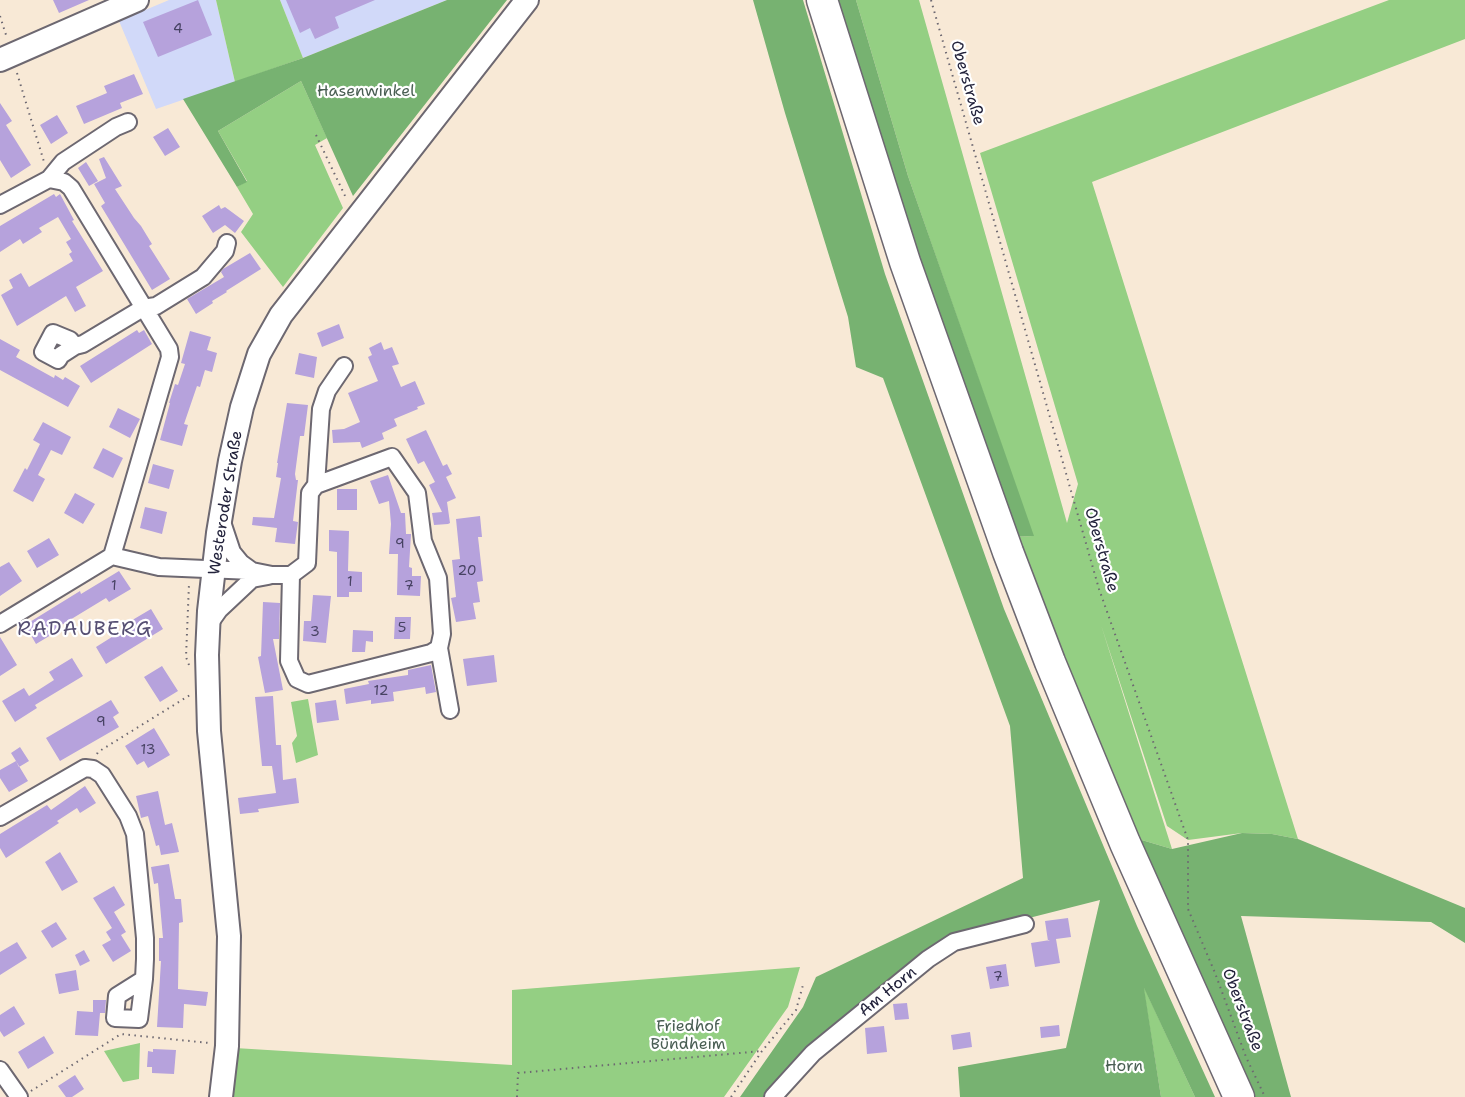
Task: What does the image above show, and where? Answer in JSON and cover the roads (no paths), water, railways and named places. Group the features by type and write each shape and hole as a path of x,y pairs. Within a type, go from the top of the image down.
{"highway":[{"path":"808,0 863,177 938,401 1020,620 1119,845 1225,1097"},
{"path":"822,0 904,262 963,429 1119,845"},
{"path":"1151,920 1239,1097"}],"street":[{"path":"6,57 137,0"},
{"name":"Westeroder Straße","path":"221,1097 227,1046 229,936 209,731 207,655 213,575 221,516 230,461 252,373 259,354 281,315 527,0"},
{"path":"0,205 49,179 63,162 116,127 128,122"},
{"path":"0,624 112,556 169,363 169,349 71,188 64,182 49,179"},
{"path":"75,346 83,344 143,308 156,306 202,277 225,251 227,243"},
{"path":"316,485 321,408 327,391 344,366"},
{"path":"112,556 159,567 213,575 291,576 307,563 310,493 316,485 392,457 417,493 423,541 438,578 442,634 439,648 450,710"},
{"path":"221,516 232,552 252,575"},
{"path":"209,624 252,575"},
{"path":"291,576 290,661 297,679 308,684 431,653 439,648"},
{"path":"0,817 85,768 102,774 128,816 135,834 146,959 144,979"},
{"name":"Am Horn","path":"773,1097 813,1053 928,959 954,942 1025,924"},
{"path":"0,1070 25,1094"}],"district":[{"name":"RADAUBERG","path":"85,630"}],"park label":[{"name":"Hasenwinkel","path":"366,92"},
{"name":"Friedhof Bündheim","path":"688,1036"},
{"name":"Horn","path":"1124,1067"}]}
